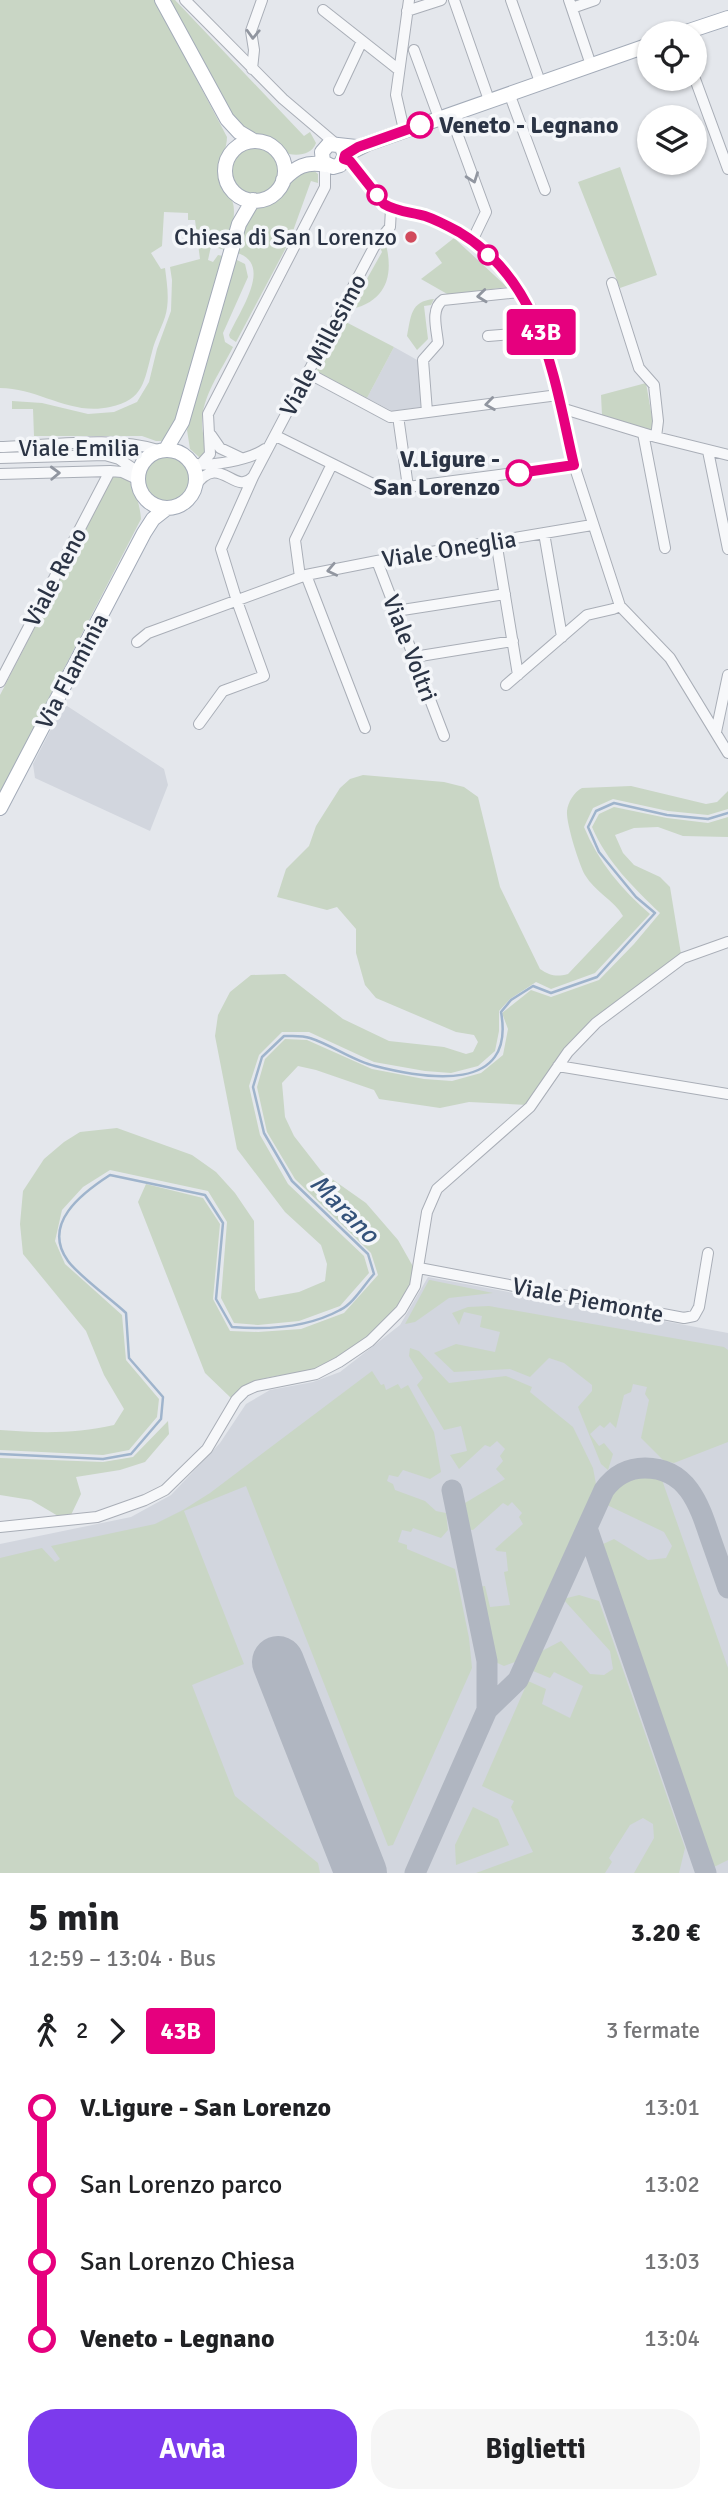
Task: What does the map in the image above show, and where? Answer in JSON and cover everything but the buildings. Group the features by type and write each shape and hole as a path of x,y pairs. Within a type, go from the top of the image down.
{"main road":[{"path":"162,0 227,119 239,132 254,141 267,144 281,157 283,180"},
{"path":"707,25 728,18"},
{"path":"139,482 153,505 167,508 182,504 193,493 196,478 193,462 181,440 182,422 239,224 253,201 271,195 299,166 637,49"},
{"path":"227,119 230,153 225,175 229,186 237,194 253,201"},
{"path":"230,153 241,145 254,141"},
{"path":"281,157 335,154"},
{"path":"237,194 239,224"},
{"path":"144,533 145,514 139,482 145,458 162,450 182,422"},
{"path":"162,450 181,453 193,462"},
{"name":"Via Flaminia","path":"0,808 144,533 153,519 167,508"}],"street":[{"path":"185,0 318,130 335,154 350,161 384,204 391,209 443,223 472,241 520,292 541,331 574,465 620,606 670,658 728,752"},
{"path":"253,69 251,31 262,0"},
{"path":"404,131 396,95 408,6 441,0"},
{"path":"454,0 489,100"},
{"path":"511,0 540,82"},
{"path":"592,65 570,4 595,0"},
{"path":"323,10 399,70"},
{"path":"339,90 362,41"},
{"path":"414,50 486,212 472,241"},
{"path":"699,91 728,169"},
{"path":"509,93 545,190"},
{"path":"193,462 210,454 208,414 213,402 325,187 335,154"},
{"name":"Viale Millesimo","path":"199,724 223,691 264,676 221,550 254,474 374,247 390,227 391,209"},
{"path":"612,283 639,368 654,385 658,421 656,437"},
{"path":"427,412 423,360 439,343 437,304 443,300 520,292"},
{"path":"488,336 541,331"},
{"path":"308,373 390,417 558,395"},
{"path":"561,408 656,437 728,455"},
{"path":"398,416 408,487"},
{"path":"195,486 212,472 221,472 235,480 247,482 254,474 253,464 220,448 209,432"},
{"path":"643,433 665,548"},
{"path":"273,440 332,464 385,490 574,465"},
{"name":"Viale Millesimo","path":"241,459 256,455 273,440"},
{"name":"Viale Emilia","path":"0,447 103,443 162,450"},
{"path":"708,451 728,549"},
{"name":"Viale Emilia","path":"0,458 105,455 118,459 139,482"},
{"path":"193,462 241,459"},
{"path":"241,459 229,467 243,490 243,503"},
{"path":"332,464 295,540 303,576 365,728"},
{"name":"Viale Emilia","path":"0,474 110,471 122,472 139,482"},
{"name":"Viale Reno","path":"0,682 110,471"},
{"name":"Viale Oneglia","path":"137,642 148,633 303,576 592,525"},
{"path":"544,533 562,636"},
{"path":"496,541 518,674"},
{"name":"Viale Voltri","path":"377,561 444,736"},
{"path":"396,611 505,594"},
{"path":"506,685 587,615 620,606"},
{"path":"414,657 513,640"},
{"path":"716,732 728,675"},
{"path":"0,1528 97,1517 165,1490 207,1448 236,1399 245,1391 256,1386 316,1374 370,1340 401,1310 415,1286 427,1212 437,1189 530,1107 558,1066 596,1023 683,958 728,942"},
{"path":"558,1066 728,1094"},
{"name":"Viale Piemonte","path":"419,1268 684,1318 694,1316 699,1307 708,1253"}],"shaded area":[{"path":"394,347 419,361 421,407 392,411 367,398"},
{"path":"64,704 164,769 168,785 150,831 35,778 33,764"},
{"path":"428,1277 728,1333 728,1873 0,1873 0,1544 131,1517 171,1495 220,1443 246,1404 270,1390 313,1382 340,1372 400,1325"}],"green space":[{"path":"0,0 155,0 227,137 220,175 234,206 232,225 225,250 211,246 208,260 213,262 218,255 223,256 178,415 163,441 142,436 34,436 33,409 12,409 12,401 42,403 88,414 114,412 137,402 149,382 157,349 171,311 170,267 200,259 195,220 188,220 188,213 164,212 162,246 151,253 161,269 165,268 167,305 141,388 130,400 110,407 81,408 28,392 0,388"},
{"path":"169,0 175,0 304,136 310,132 316,143 312,150 289,154 270,139 252,134 232,117"},
{"path":"255,147 272,154 279,171 272,188 255,195 238,188 231,171 238,154"},
{"path":"620,167 657,275 620,288 578,182"},
{"path":"312,169 318,174 318,183 311,181 289,242 236,342 229,335 246,302 253,278 253,267 248,259 237,253 248,219 254,209 278,197 289,180"},
{"path":"454,238 507,287 449,295 421,279 442,263 435,253"},
{"path":"385,241 389,266 384,286 371,301 347,310 345,307 349,300 354,302 382,252 379,245"},
{"path":"235,259 245,264 248,277 223,333 225,342 233,347 204,407 203,433 207,446 199,457 190,449 187,430"},
{"path":"434,299 431,305 424,306 428,339 417,350 407,336 411,316 420,303"},
{"path":"342,320 394,347 367,398 316,372"},
{"path":"646,383 653,423 651,429 645,430 602,415 601,395"},
{"path":"167,456 183,463 190,479 183,495 167,502 151,495 144,479 151,463"},
{"path":"113,476 125,476 129,480 141,519 0,793 0,695"},
{"path":"363,775 444,782 464,787 478,797 500,887 540,969 557,976 568,974 623,916 589,881 580,862 567,817 569,804 576,792 582,788 631,786 706,804 717,802 728,791 728,809 708,815 668,811 613,799 593,808 584,827 596,851 629,895 650,914 595,973 551,989 536,982 510,999 499,1011 495,1051 478,1066 451,1073 374,1062 309,1032 282,1032 259,1055 249,1086 260,1135 288,1184 364,1256 369,1273 340,1306 299,1321 258,1325 234,1323 221,1298 227,1222 208,1191 110,1170 83,1187 62,1210 55,1241 65,1264 122,1315 126,1360 159,1399 157,1417 129,1450 103,1455 0,1450 0,1430 57,1432 100,1428 114,1425 124,1409 104,1375 86,1331 23,1254 20,1224 23,1191 44,1159 80,1132 117,1128 192,1155 216,1172 235,1193 254,1221 255,1290 259,1299 299,1292 325,1281 327,1264 321,1245 285,1212 237,1149 215,1036 218,1015 230,992 251,975 285,974 343,1019 389,1041 444,1047 466,1054 473,1052 478,1042 474,1035 456,1032 376,998 365,985 356,953 356,929 337,907 327,910 277,897 286,869 309,846 316,826 340,788 350,779"},
{"path":"614,807 708,823 728,817 728,837 683,836 658,827 634,828 615,835 623,853 634,865 660,877 670,887 681,954 594,1021 527,1105 469,1102 440,1108 379,1099 374,1090 298,1066 282,1083 285,1117 294,1136 322,1172 366,1203 398,1240 415,1270 398,1305 352,1348 315,1369 270,1377 249,1384 231,1398 205,1373 138,1202 146,1184 203,1198 220,1224 213,1299 230,1331 301,1329 344,1313 378,1275 371,1253 295,1179 267,1132 257,1087 265,1059 285,1039 307,1040 372,1069 424,1079 452,1081 481,1073 503,1055 508,1029 502,1013 531,990 551,997 599,980 660,913 613,863 592,827 599,814"},
{"path":"429,1280 493,1293 449,1298 415,1322 405,1324"},
{"path":"489,1306 724,1347 728,1350 728,1442 674,1463 664,1461 641,1438 649,1400 645,1394 647,1387 633,1384 631,1392 624,1395 616,1428 610,1422 604,1428 600,1425 590,1434 599,1446 604,1443 613,1454 608,1470 601,1464 578,1407 592,1391 592,1385 564,1363 549,1358 530,1377 510,1369 454,1372 434,1353 456,1344 495,1352 500,1332 480,1327 482,1316 464,1312 459,1325 452,1313 468,1307"},
{"path":"410,1348 419,1351 449,1383 506,1376 532,1387 530,1392 573,1427 593,1468 596,1484 515,1662 504,1666 493,1661 477,1587 485,1586 490,1607 510,1605 504,1572 508,1571 506,1552 495,1549 523,1524 519,1517 522,1513 512,1502 508,1506 503,1503 473,1530 465,1529 460,1506 505,1479 496,1469 503,1461 500,1456 505,1449 497,1441 490,1447 485,1445 459,1469 450,1455 467,1451 461,1426 444,1430 417,1385 423,1378 409,1356"},
{"path":"372,1371 386,1390 398,1384 401,1389 408,1385 434,1432 441,1472 430,1479 403,1470 398,1477 389,1475 387,1481 393,1484 395,1490 425,1501 436,1511 446,1513 448,1530 441,1538 413,1528 411,1532 402,1530 398,1542 407,1545 407,1549 455,1569 469,1638 472,1668 393,1845 388,1846 246,1486 184,1511 244,1664 192,1685 235,1796 318,1863 320,1873 0,1873 0,1558 42,1548 55,1562 60,1559 51,1546 155,1524 183,1510 210,1493"},
{"path":"168,1421 169,1434 145,1462 120,1470 76,1477 81,1494 71,1515 58,1516 31,1500 0,1495 0,1458 103,1462 133,1457"},
{"path":"661,1477 728,1668 728,1860 714,1867 601,1545 614,1539 648,1560 666,1558 672,1546 664,1532 605,1504 616,1488 627,1480"},
{"path":"579,1595 599,1601 685,1848 679,1873 634,1873 654,1838 653,1824 643,1818 630,1825 609,1858 612,1862 605,1873 476,1873 533,1852 511,1807 514,1801 482,1786 528,1681 546,1689 542,1704 570,1718 583,1686 554,1672 550,1678 533,1671 540,1652 561,1641 590,1674 604,1675 613,1669 610,1651 563,1599"},
{"path":"473,1807 498,1819 509,1845 456,1865 455,1845"}],"waterway":[{"name":"Marano","path":"0,1454 103,1459 131,1454 161,1419 163,1397 129,1358 126,1313 73,1267 61,1247 59,1234 62,1222 77,1200 110,1175 205,1195 223,1223 216,1299 232,1327 273,1328 301,1324 345,1307 374,1274 368,1254 292,1181 264,1133 253,1087 262,1057 284,1036 300,1036 318,1041 367,1064 396,1071 441,1076 463,1075 481,1069 495,1057 502,1038 501,1012 511,1000 533,986 551,993 597,977 655,913 636,897 599,852 588,827 596,811 614,803 667,815 708,819 728,813"}],"taxiway":[{"path":"415,1873 487,1710 518,1680 604,1490 612,1481 627,1471 638,1468 659,1470 681,1481 701,1512 728,1588"},
{"path":"452,1490 487,1661 487,1710"},
{"path":"587,1528 706,1873"}],"runway":[{"path":"278,1662 361,1873"}],"bus line":[{"name":"43B","path":"420,125 358,147 345,155 344,159 350,161 391,209 411,212 443,223 472,241 502,270 531,308 550,359 574,465 519,473"}],"place":[{"name":"Veneto - Legnano","path":"420,125"},
{"name":"Chiesa di San Lorenzo","path":"411,237"},
{"name":"V.Ligure - San Lorenzo","path":"519,473"}]}
